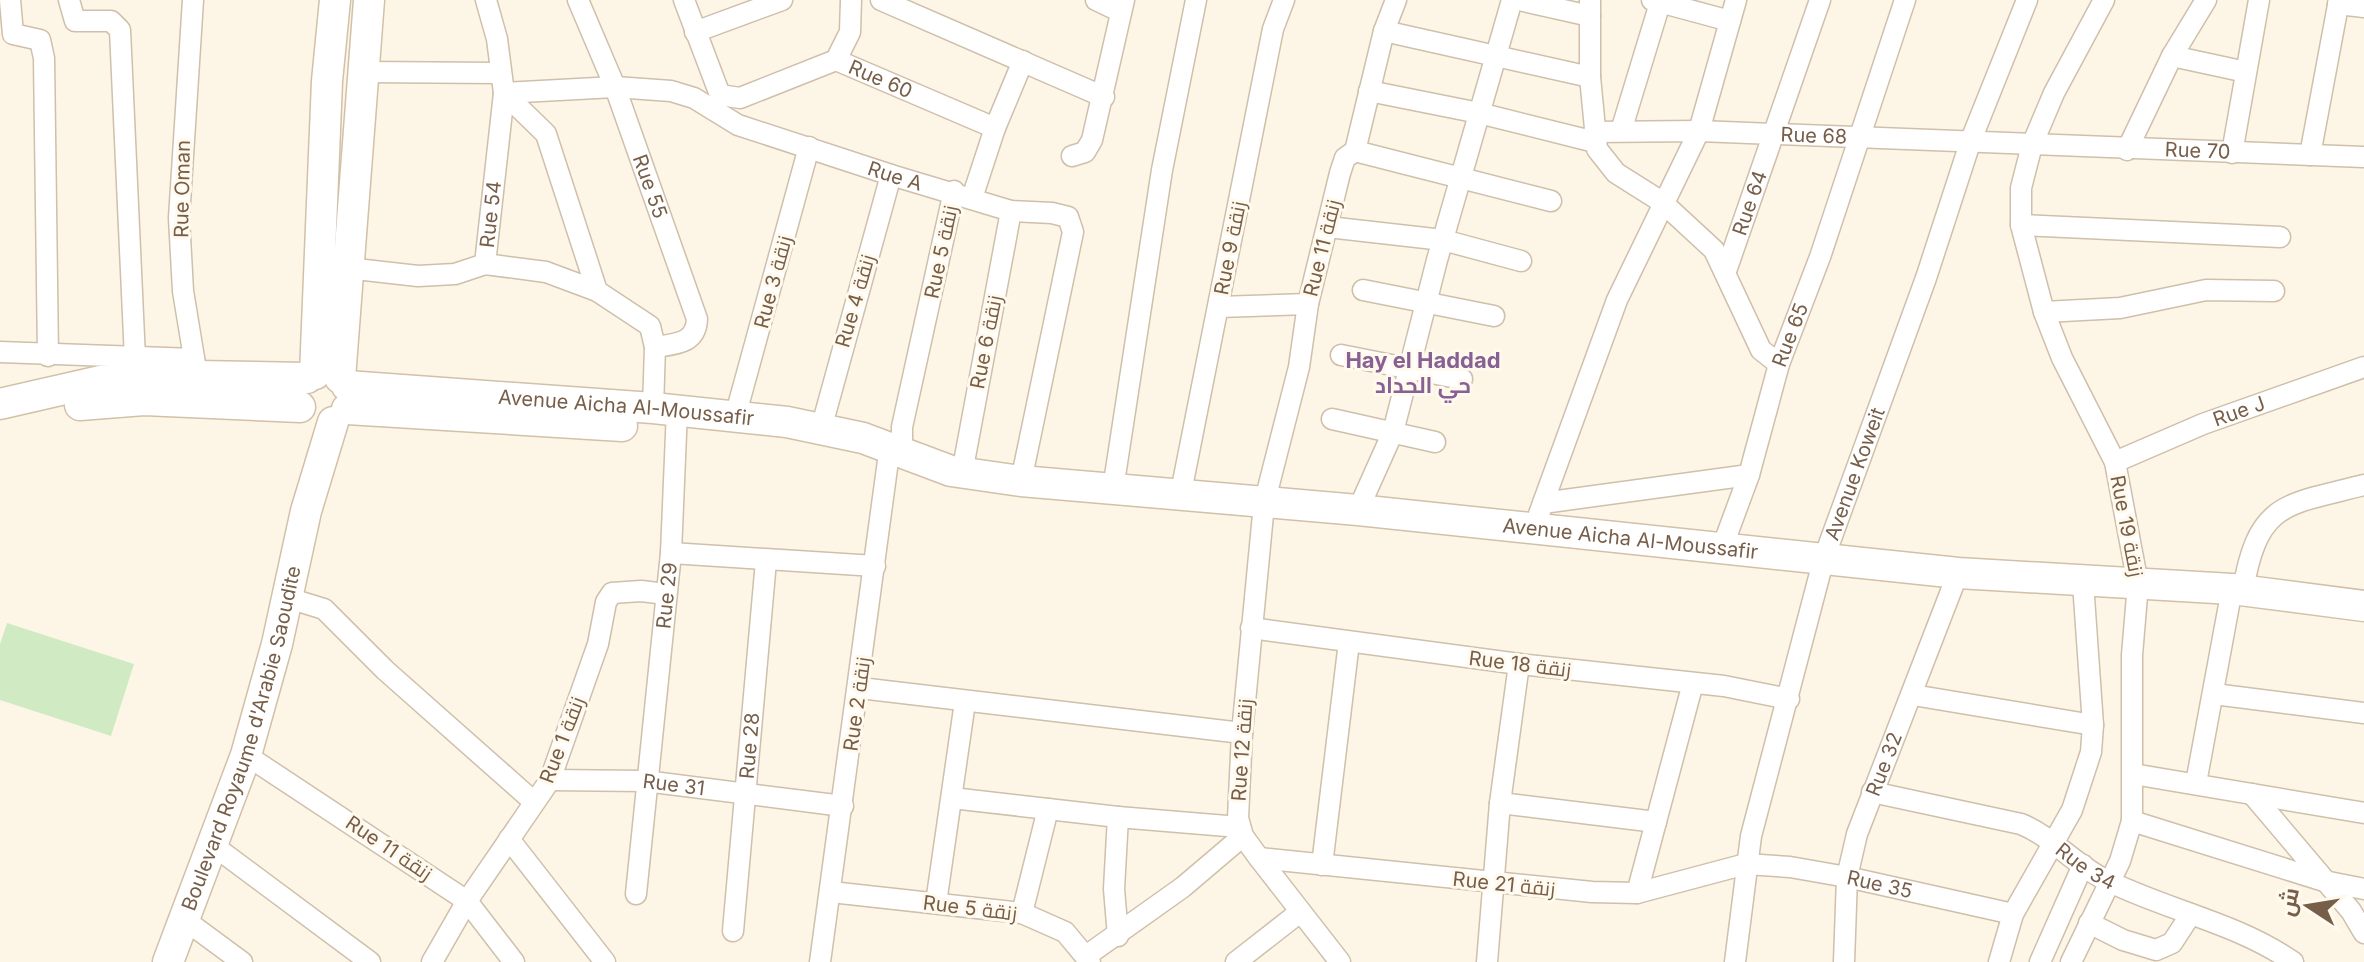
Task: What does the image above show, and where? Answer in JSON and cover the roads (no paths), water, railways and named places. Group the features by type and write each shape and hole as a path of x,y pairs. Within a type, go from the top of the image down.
{"street":[{"path":"10,0 13,34 40,40 43,46 48,356"},
{"path":"69,0 75,21 111,21 120,30 135,359"},
{"name":"Rue Oman","path":"193,0 178,180 183,291 195,368"},
{"name":"Boulevard Royaume d'Arabie Saoudite","path":"325,396 327,81 335,0"},
{"name":"Boulevard Royaume d'Arabie Saoudite","path":"168,962 246,755 288,598 306,511 347,268 369,0"},
{"name":"Rue 54","path":"486,0 497,39 502,83 485,264 546,272 597,291 643,319 655,336 655,347"},
{"name":"Rue 55","path":"578,0 615,87 697,319 695,333 688,340 655,347"},
{"path":"684,0 715,102"},
{"path":"695,32 782,0"},
{"path":"836,60 850,32 851,0"},
{"path":"881,0 1104,97"},
{"path":"1072,156 1081,155 1089,147 1104,97 1122,6 1096,0"},
{"path":"1113,489 1162,170 1196,0"},
{"name":"Rue 9 زنقة","path":"1180,497 1273,29 1284,0"},
{"name":"Rue 11 زنقة","path":"1264,504 1299,367 1308,304 1340,173 1345,158 1355,151 1384,31 1396,0"},
{"path":"1358,510 1393,432 1460,178 1512,0"},
{"path":"1519,0 1590,8 1594,137 1602,158 1616,173 1662,202 1704,238 1726,271 1761,350 1779,364"},
{"path":"1538,516 1590,367 1662,202 1699,131 1736,0"},
{"name":"Rue 64","path":"1726,271 1820,0"},
{"name":"Rue 65","path":"1722,548 1749,475 1779,364 1820,257 1905,0"},
{"name":"Avenue Koweit","path":"1735,962 1746,864 1824,558 1926,278 1971,140 2027,0"},
{"name":"Rue 19 زنقة","path":"2071,962 2124,851 2132,821 2132,655 2138,584 2115,462 2062,358 2044,312 2021,225 2021,188 2030,145 2079,41 2104,0"},
{"path":"2127,150 2172,56 2206,0"},
{"path":"2232,153 2259,0"},
{"path":"1621,131 1656,1 1730,21"},
{"path":"2310,155 2338,2 2364,7"},
{"path":"1384,31 1590,77"},
{"path":"2172,56 2246,72"},
{"name":"Rue 60","path":"715,102 740,98 836,60 995,128"},
{"name":"Rue 5 زنقة","path":"895,452 963,194 1023,61"},
{"name":"Rue A","path":"363,72 502,83 671,91 715,102 738,125 891,175 963,194 1011,211 1062,214 1072,223 1073,232 1021,481"},
{"path":"502,83 546,134 597,291"},
{"name":"Rue 68","path":"1369,91 1594,137 1621,131 1699,131 2004,143"},
{"name":"Rue 70","path":"2004,143 2364,157"},
{"name":"Rue 3 زنقة","path":"735,417 809,147"},
{"path":"1355,151 1551,201"},
{"name":"Rue 4 زنقة","path":"821,429 841,346 891,175"},
{"name":"Rue 6 زنقة","path":"962,473 1011,211"},
{"path":"2021,225 2280,237"},
{"path":"1328,227 1443,240 1521,261"},
{"path":"347,268 418,276 455,274 485,264"},
{"path":"1363,290 1494,316"},
{"path":"2044,312 2120,308 2206,290 2274,291"},
{"path":"1219,307 1308,304"},
{"path":"655,347 669,416"},
{"path":"0,352 135,359 195,368"},
{"path":"1341,355 1462,379"},
{"name":"Rue J","path":"2115,462 2271,398 2364,367"},
{"name":"Avenue Aicha Al-Moussafir","path":"2,404 100,381 195,368 325,396"},
{"name":"Avenue Aicha Al-Moussafir","path":"2,404 325,396 735,417 821,429 962,473 1021,481 1264,504 1538,516 1722,548 2083,583 2238,589 2364,606"},
{"name":"Avenue Aicha Al-Moussafir","path":"669,416 795,439 895,452"},
{"name":"Rue 29","path":"636,894 645,781 671,553 669,416"},
{"path":"1332,419 1435,442"},
{"name":"Rue 2 زنقة","path":"820,962 875,566 895,452"},
{"path":"1538,516 1749,475"},
{"path":"2196,783 2238,589 2252,547 2272,516 2294,503 2364,485"},
{"name":"Rue 12 زنقة","path":"1241,832 1242,733 1264,504"},
{"path":"671,553 875,566"},
{"name":"Rue 28","path":"733,931 766,561"},
{"name":"Rue 32","path":"1844,962 1847,877 1872,792 1913,695 1958,573"},
{"path":"1999,962 2013,914 2077,797 2091,752 2093,725 2083,583"},
{"name":"Rue 1 زنقة","path":"432,962 467,901 550,780 598,644 606,602 612,593 627,591 666,594"},
{"path":"288,598 324,609 385,670 534,802"},
{"name":"Rue 18 زنقة","path":"1251,628 1519,664 1693,683 1789,699"},
{"path":"1322,865 1349,642"},
{"path":"1487,962 1500,803 1519,664"},
{"path":"1637,893 1693,683"},
{"path":"860,688 1242,733"},
{"path":"2214,694 2364,713"},
{"path":"1913,695 2093,725"},
{"path":"936,903 965,702"},
{"name":"Rue 11 زنقة","path":"246,755 365,830 467,901 514,962"},
{"path":"2133,774 2364,813"},
{"name":"Rue 31","path":"550,780 645,781 843,806"},
{"name":"Rue 34","path":"1872,792 2037,830 2051,844 2109,880 2263,943 2293,962"},
{"path":"2252,794 2351,911 2364,933"},
{"path":"952,798 1241,832 1300,912 1346,961"},
{"path":"1500,803 1656,822"},
{"path":"1022,913 1048,809"},
{"path":"1118,817 1114,889 1118,936"},
{"path":"2132,821 2324,881 2364,889"},
{"path":"1088,959 1241,832"},
{"path":"509,839 605,962"},
{"path":"214,846 370,962"},
{"name":"Rue 21 زنقة","path":"1259,858 1494,884 1637,893 1746,864"},
{"name":"Rue 35","path":"1746,864 1790,867 1847,877 2013,914"},
{"path":"2040,962 2083,865"},
{"name":"Rue 5 زنقة","path":"831,892 1022,913 1065,932 1088,959"},
{"path":"1236,962 1300,912"},
{"path":"2089,923 2123,940 2156,950 2172,943 2191,914"},
{"path":"185,920 242,962"}],"district":[{"name":"Hay el Haddad حي الحداد","path":"1423,372"}]}
